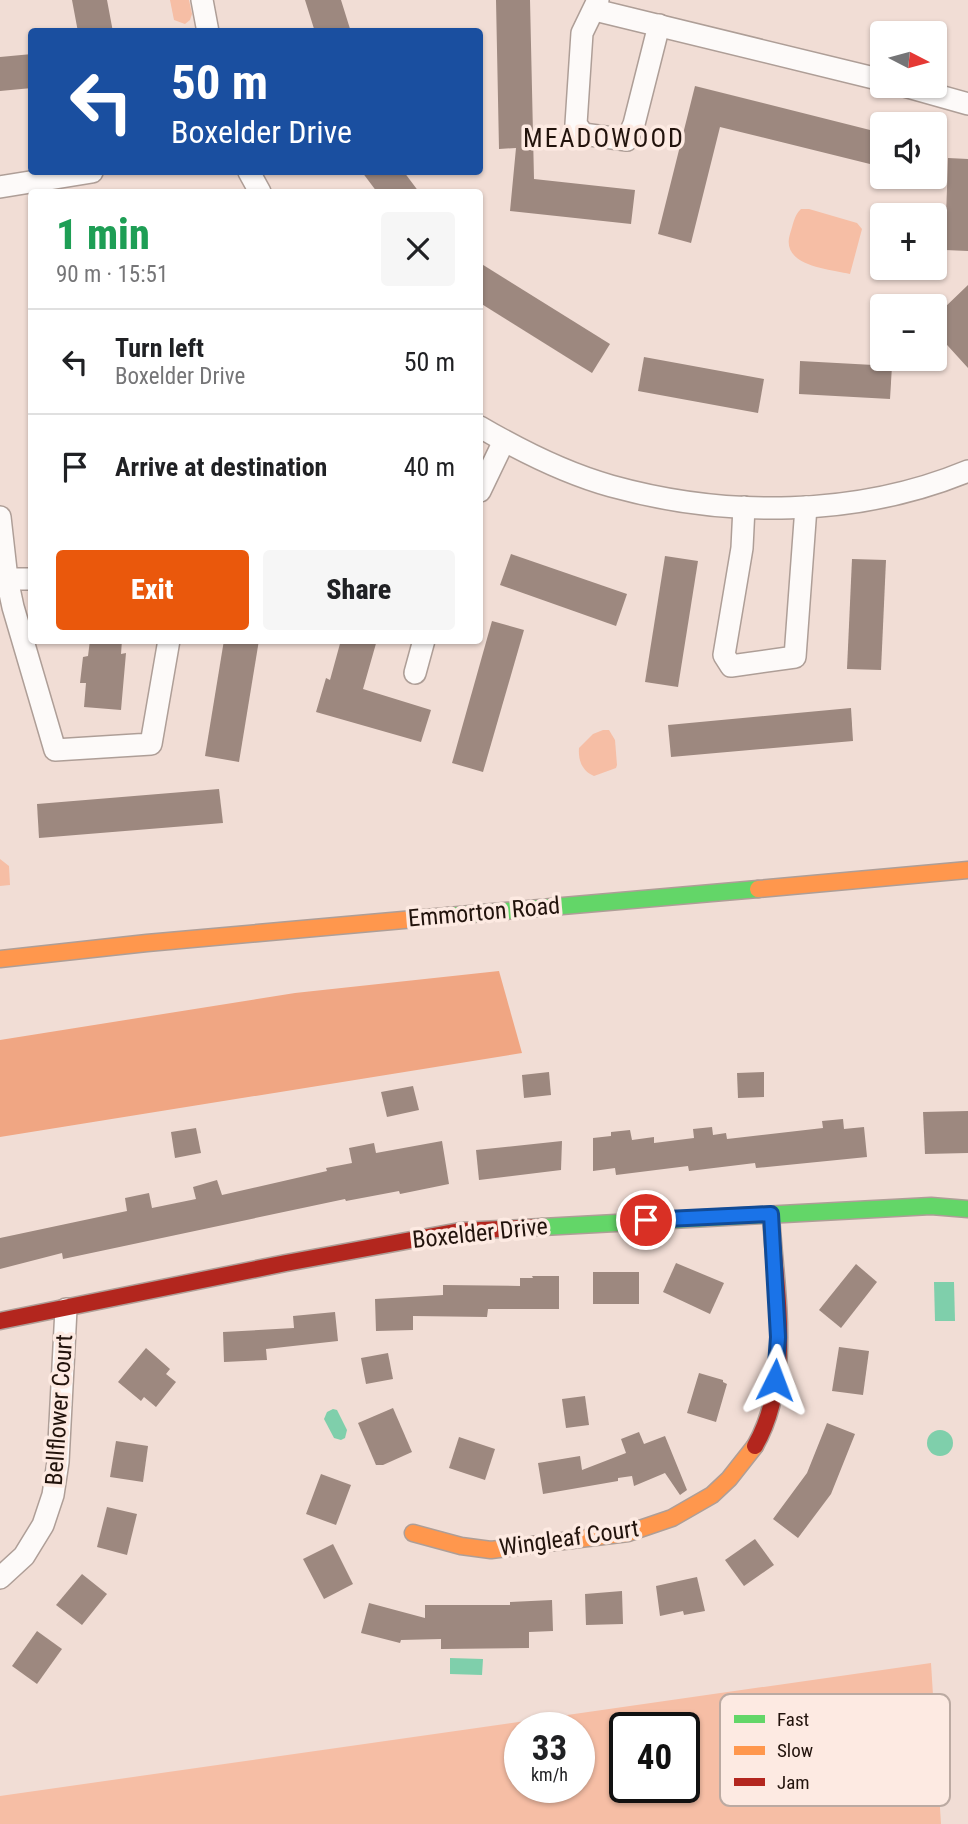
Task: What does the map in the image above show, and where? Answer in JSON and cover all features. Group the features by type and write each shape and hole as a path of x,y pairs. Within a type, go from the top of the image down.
{"street":[{"path":"202,0 207,28"},
{"path":"659,25 634,124 627,140 583,134 576,124 582,33 596,5 659,25 870,77"},
{"path":"947,98 968,104"},
{"path":"0,187 74,175"},
{"path":"483,429 522,452 610,486 668,498 744,507 806,507 886,498 968,471"},
{"path":"483,485 504,441"},
{"path":"744,507 741,548 724,655 731,666 796,657 806,507"},
{"path":"0,517 7,579 55,750 151,744 168,644"},
{"path":"7,579 28,579"},
{"path":"415,673 424,644"},
{"name":"Emmorton Road","path":"0,959 188,939 968,870"},
{"name":"Boxelder Drive","path":"0,1321 460,1231 931,1206 968,1209"},
{"name":"Wingleaf Court","path":"413,1533 491,1549 628,1533 693,1509 727,1482 750,1454 766,1421 775,1380 778,1337 771,1214"},
{"name":"Bellflower Court","path":"0,1578 24,1556 43,1525 53,1495 58,1462 66,1310"}],"shaded area":[{"path":"170,0 189,0 192,14 185,24 174,20"},
{"path":"801,209 857,223 862,229 850,274 819,268 792,253 789,245 790,234 795,217"},
{"path":"609,730 615,740 617,765 616,768 594,776 582,765 579,748 593,734"},
{"path":"0,859 9,866 10,885 0,886"},
{"path":"499,971 522,1053 0,1137 0,1040 295,993"},
{"path":"934,1282 954,1282 955,1321 935,1321"},
{"path":"337,1410 347,1430 345,1438 341,1440 334,1438 324,1419 327,1412"},
{"path":"940,1430 949,1434 953,1443 949,1452 940,1456 931,1452 927,1443 931,1434"},
{"path":"450,1658 483,1659 482,1675 450,1674"},
{"path":"931,1663 933,1694 720,1694 720,1806 940,1806 941,1824 0,1824 0,1796 504,1724 504,1803 595,1803 595,1712 588,1712"}],"building":[{"path":"72,0 107,0 112,28 77,28"},
{"path":"305,0 341,0 350,28 314,28"},
{"path":"496,0 530,0 534,179 635,190 631,224 510,211 516,148 499,149"},
{"path":"28,54 28,88 0,91 0,57"},
{"path":"695,86 870,130 870,164 720,127 691,243 658,234"},
{"path":"948,158 968,159 968,251 947,250"},
{"path":"364,175 406,175 417,189 375,189"},
{"path":"483,265 610,344 592,373 483,305"},
{"path":"968,285 968,368 947,345 947,305"},
{"path":"644,357 764,379 758,413 638,391"},
{"path":"800,361 870,365 870,371 892,371 890,399 799,394"},
{"path":"511,554 627,594 616,626 500,585"},
{"path":"665,556 698,561 678,687 645,682"},
{"path":"852,559 886,560 881,670 847,669"},
{"path":"492,621 524,630 483,772 452,763"},
{"path":"90,644 122,644 121,654 126,653 121,710 84,707 86,683 80,683 83,657 88,656"},
{"path":"223,644 258,644 239,762 205,756"},
{"path":"340,644 376,644 363,689 431,710 421,742 316,712 326,678 330,680"},
{"path":"851,708 853,741 671,757 668,725"},
{"path":"219,789 223,823 39,838 37,804"},
{"path":"549,1072 551,1095 524,1098 522,1075"},
{"path":"764,1072 764,1097 738,1098 737,1073"},
{"path":"413,1086 419,1110 387,1117 381,1092"},
{"path":"968,1111 968,1153 925,1154 923,1112"},
{"path":"843,1119 844,1129 864,1127 867,1157 756,1168 755,1163 689,1171 688,1166 616,1175 615,1168 593,1171 593,1138 611,1136 611,1132 630,1130 632,1140 654,1137 654,1143 694,1138 693,1129 712,1127 713,1135 726,1133 727,1139 823,1128 822,1121"},
{"path":"196,1128 201,1153 175,1158 171,1132"},
{"path":"442,1141 449,1184 400,1194 399,1191 346,1201 345,1199 63,1259 62,1253 0,1269 0,1238 127,1211 125,1198 149,1193 152,1208 196,1199 193,1187 217,1180 222,1195 327,1171 326,1168 352,1163 349,1148 374,1143 376,1153"},
{"path":"562,1141 561,1170 479,1180 476,1150"},
{"path":"676,1263 724,1283 710,1314 663,1292"},
{"path":"856,1264 877,1282 841,1328 819,1310"},
{"path":"593,1272 639,1272 639,1304 593,1304"},
{"path":"532,1276 559,1276 559,1309 488,1309 487,1317 413,1316 413,1330 376,1331 375,1299 443,1295 443,1285 520,1286 520,1278 533,1278"},
{"path":"335,1312 338,1341 266,1349 267,1360 224,1362 223,1332 294,1328 293,1316"},
{"path":"839,1347 869,1351 863,1395 832,1391"},
{"path":"146,1348 170,1369 166,1374 176,1382 156,1407 144,1397 141,1401 118,1382"},
{"path":"388,1353 393,1379 366,1384 361,1358"},
{"path":"699,1373 723,1380 727,1384 716,1422 687,1413"},
{"path":"585,1396 589,1425 566,1428 562,1399"},
{"path":"393,1408 412,1452 383,1465 376,1465 358,1423"},
{"path":"827,1423 855,1434 831,1494 798,1538 773,1519 807,1473"},
{"path":"639,1432 644,1444 665,1436 687,1490 680,1495 665,1473 634,1486 632,1476 618,1478 618,1481 543,1494 538,1463 580,1456 582,1470 626,1453 621,1439"},
{"path":"459,1437 495,1449 485,1480 449,1468"},
{"path":"116,1441 148,1446 143,1482 110,1477"},
{"path":"321,1474 351,1485 336,1525 306,1514"},
{"path":"107,1507 137,1514 127,1555 97,1547"},
{"path":"755,1539 774,1565 744,1586 725,1560"},
{"path":"333,1544 353,1584 324,1599 303,1559"},
{"path":"82,1574 107,1594 82,1625 56,1605"},
{"path":"697,1577 705,1611 684,1615 683,1611 660,1616 656,1586"},
{"path":"622,1591 623,1624 586,1625 585,1594"},
{"path":"552,1600 553,1631 529,1632 529,1648 441,1649 441,1639 401,1640 400,1643 361,1633 369,1603 425,1618 425,1605 510,1605 510,1602"},
{"path":"37,1631 62,1649 37,1684 12,1666"}],"traffic: fast":[{"path":"448,916 758,889"},
{"path":"542,1227 931,1206 968,1209"}],"traffic: slow":[{"path":"758,889 968,870"},
{"path":"0,959 448,916"},
{"path":"413,1533 461,1546 491,1550 628,1533 672,1518 712,1495 729,1479 755,1446"}],"traffic: jam":[{"path":"755,1446 767,1420 775,1392 778,1363 778,1303 771,1215"},
{"path":"0,1321 460,1231 542,1227"}],"district":[{"name":"MEADOWOOD","path":"604,138"}],"route":[{"path":"646,1220 771,1214 778,1337 775,1380"}]}
